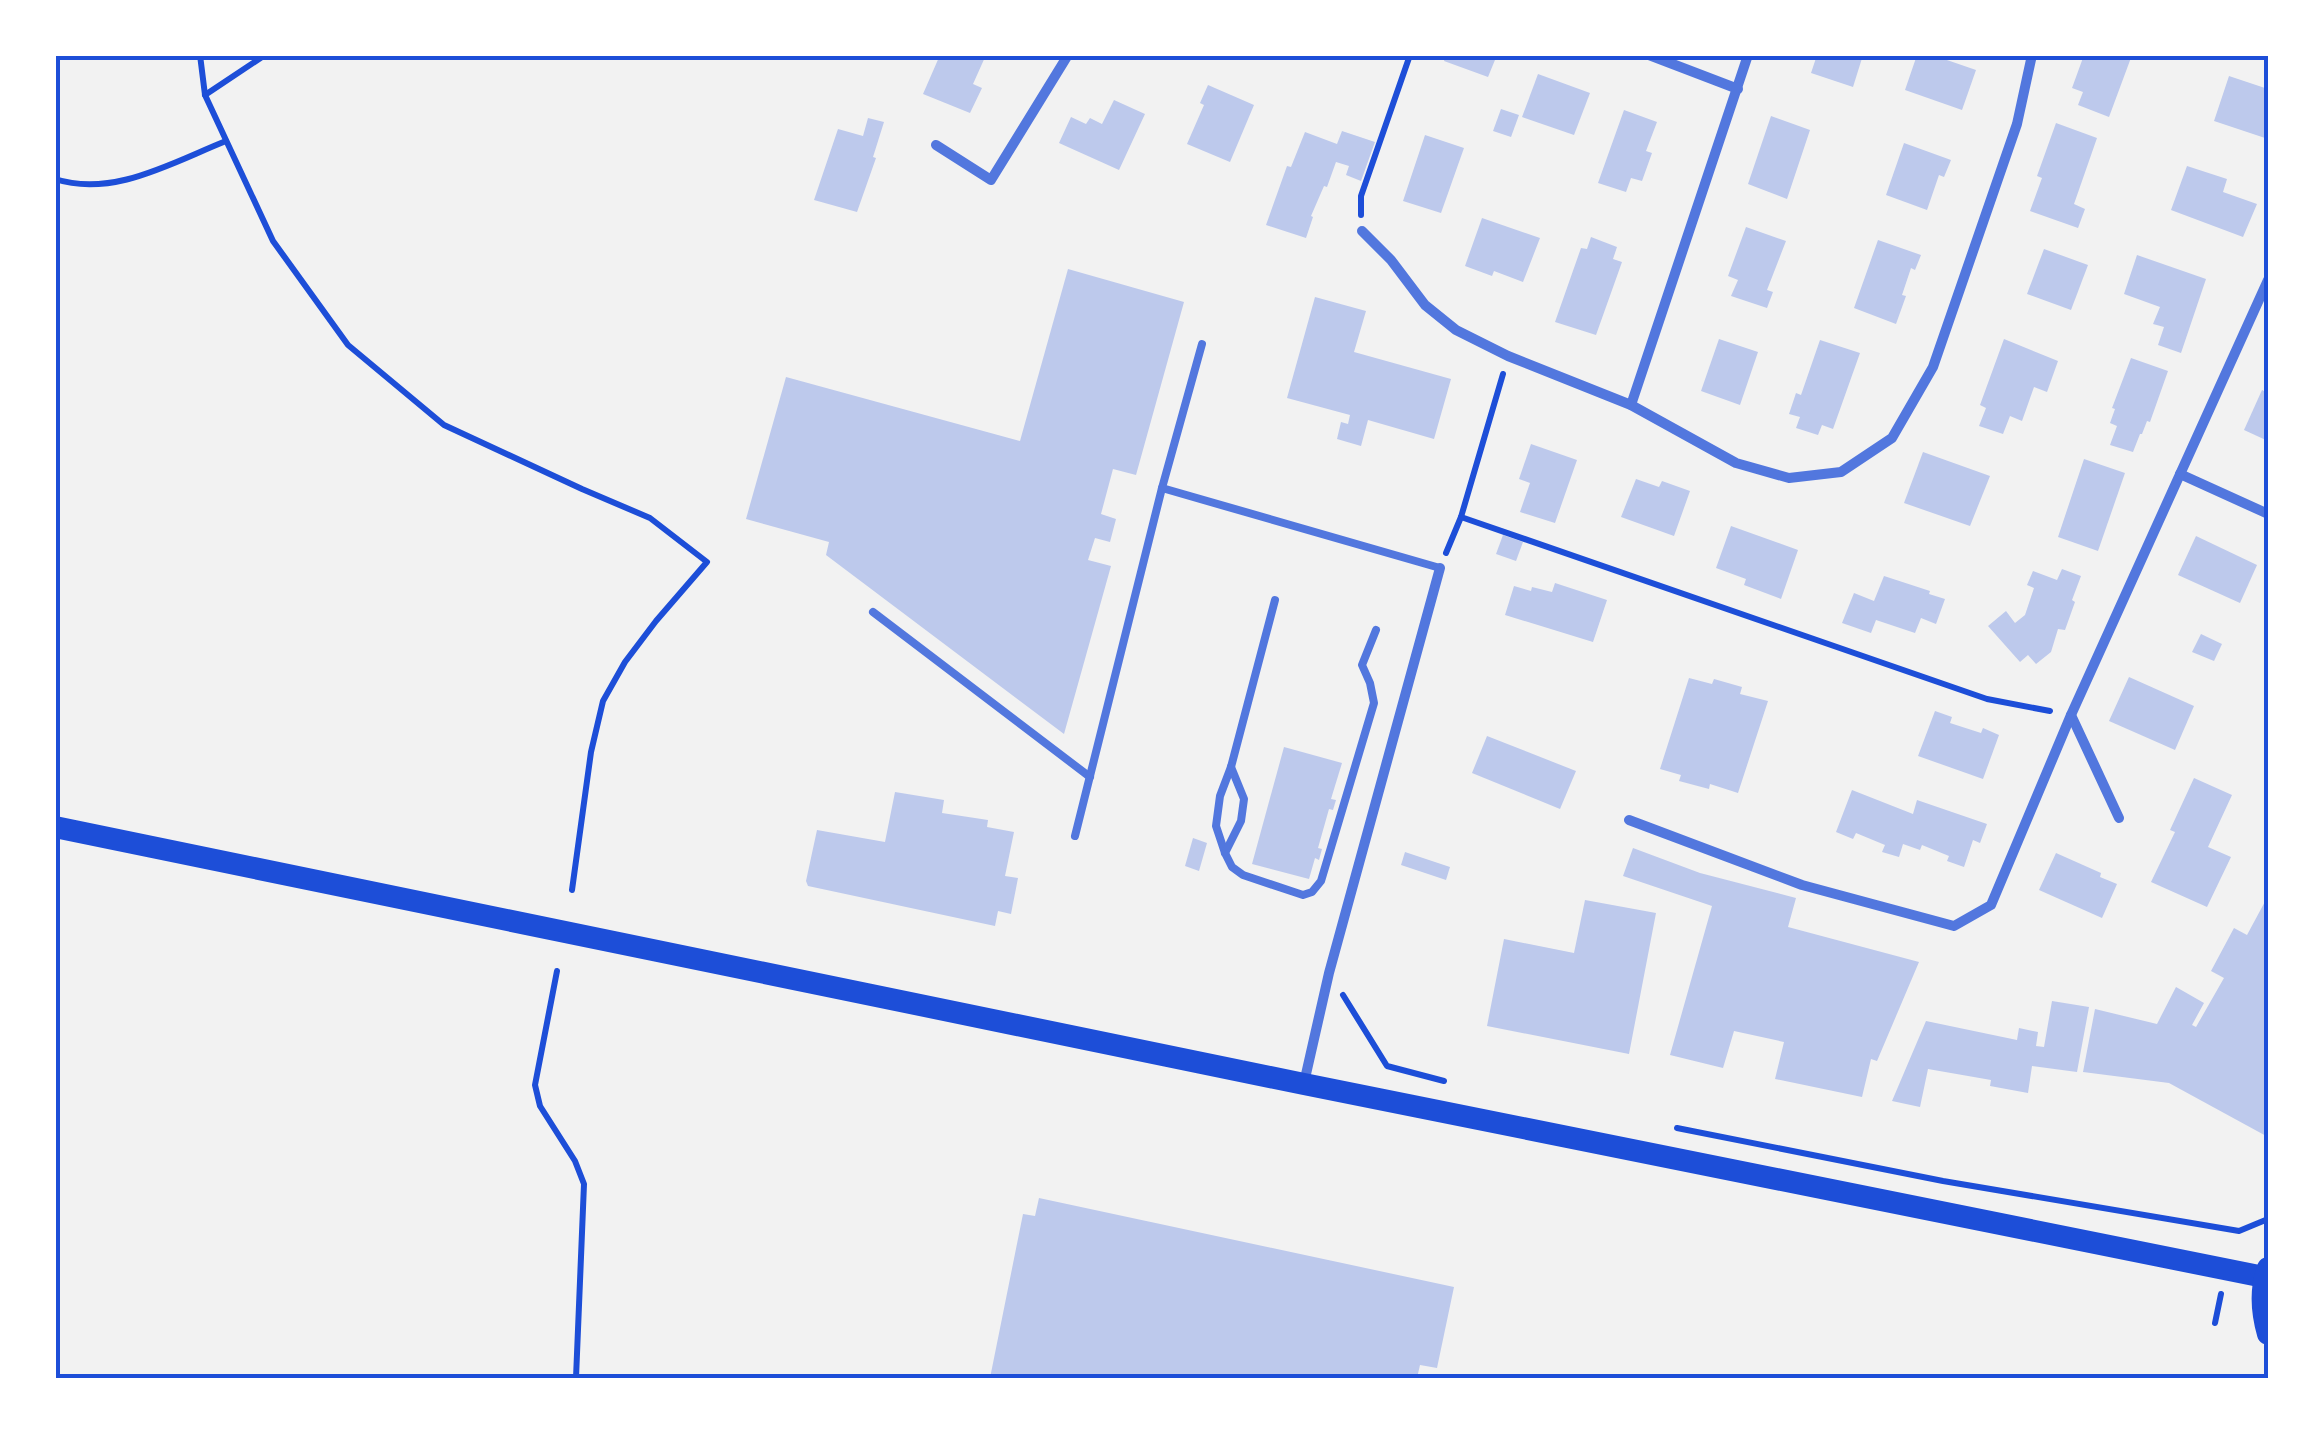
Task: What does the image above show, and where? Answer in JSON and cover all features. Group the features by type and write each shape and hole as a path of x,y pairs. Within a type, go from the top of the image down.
{"main road":[{"path":"55,827 1304,1084 2266,1272 2262,1315 2268,1334"}],"street":[{"path":"936,145 991,180 1068,55"},
{"path":"1649,55 1738,88"},
{"path":"1631,405 1748,55"},
{"path":"1362,231 1426,305 1456,330 1508,356 1631,405 1736,463 1789,478 1841,472 1892,438 1933,367 2017,124 2032,55"},
{"path":"1629,820 1802,885 1954,926 1990,905 2071,715 2268,280"},
{"path":"2180,474 2266,514"},
{"path":"1304,1084 1329,973 1440,568"},
{"path":"2071,715 2119,818"}],"lane":[{"path":"1075,836 1202,344"},
{"path":"1162,488 1440,568"},
{"path":"1275,600 1220,796 1216,826 1232,867 1303,895 1312,892 1320,881 1374,703 1362,665 1376,630"},
{"path":"873,612 1090,777"},
{"path":"1225,853 1242,822 1244,799 1231,767"}],"path":[{"path":"200,55 205,95 273,241 348,344 444,425 650,518 708,562 625,662 603,702 591,752 572,890"},
{"path":"205,95 265,55"},
{"path":"1362,231 1360,196 1410,55"},
{"path":"55,178 71,184 123,182 226,141"},
{"path":"1440,568 1461,518 1508,356"},
{"path":"1461,518 1986,700 2071,715"},
{"path":"556,971 535,1084 540,1106 575,1161 584,1184 576,1378"},
{"path":"1329,973 1387,1066 1457,1084"},
{"path":"1675,1128 1943,1181 2239,1231 2268,1219"}],"building":[{"path":"940,55 986,55 973,84 982,88 970,113 923,94"},
{"path":"1446,55 1497,55 1488,77 1444,61"},
{"path":"1817,55 1863,55 1853,87 1811,73"},
{"path":"1917,55 1946,55 1944,59 1976,70 1962,110 1905,90"},
{"path":"2084,55 2132,55 2109,117 2078,105 2083,92 2072,88"},
{"path":"1538,74 1590,93 1574,135 1522,117"},
{"path":"2229,76 2268,89 2268,139 2214,121"},
{"path":"1208,85 1254,105 1230,162 1187,144"},
{"path":"1114,100 1145,114 1119,170 1059,143 1071,117 1086,124 1090,118 1102,124"},
{"path":"1501,109 1519,115 1511,137 1493,131"},
{"path":"1624,110 1657,122 1646,151 1652,153 1642,181 1631,178 1626,192 1598,183"},
{"path":"1771,116 1810,130 1787,199 1748,184"},
{"path":"868,118 884,122 857,212 814,200 838,129 863,136"},
{"path":"2056,123 2097,138 2074,204 2085,209 2078,228 2030,211 2042,178 2037,176"},
{"path":"1342,131 1375,142 1361,181 1346,175 1349,166 1336,162 1311,216 1306,238 1266,225 1287,166 1291,167 1305,132 1337,144"},
{"path":"1425,135 1464,148 1441,213 1403,201"},
{"path":"1904,143 1951,160 1944,177 1939,175 1927,210 1886,195"},
{"path":"2187,166 2227,179 2223,192 2257,204 2243,237 2171,210"},
{"path":"1482,218 1540,238 1523,282 1465,266"},
{"path":"1746,227 1786,241 1767,290 1773,292 1767,308 1731,296 1738,280 1728,276"},
{"path":"1591,237 1617,247 1613,259 1622,262 1596,335 1555,322 1581,248 1587,249"},
{"path":"1878,240 1921,255 1915,270 1911,268 1896,324 1854,308"},
{"path":"2044,249 2088,265 2071,310 2027,294"},
{"path":"2137,255 2206,279 2181,353 2158,345 2164,327 2153,324 2160,307 2124,294"},
{"path":"1068,269 1184,302 1136,475 1113,469 1101,514 1116,519 1110,542 1095,538 1088,560 1111,566 1064,734 826,555 829,542 746,519 786,377 1020,441"},
{"path":"1315,297 1366,311 1354,352 1451,379 1434,439 1368,420 1361,446 1337,439 1341,422 1348,424 1350,415 1287,398"},
{"path":"1719,339 1758,352 1740,405 1701,391"},
{"path":"2004,339 2058,361 2047,392 2034,387 2022,421 2010,416 2003,434 1979,426 1986,408 1980,405"},
{"path":"1820,340 1860,353 1833,429 1822,425 1818,435 1796,428 1800,417 1789,414 1796,393 1801,395"},
{"path":"2131,358 2168,371 2150,422 2147,421 2133,452 2110,445 2117,426 2110,423 2115,409 2112,408"},
{"path":"2262,390 2268,393 2268,441 2244,430"},
{"path":"1531,444 1577,460 1555,523 1520,512 1530,483 1519,479"},
{"path":"1923,452 1990,476 1970,526 1904,503"},
{"path":"2084,459 2125,473 2098,551 2058,537"},
{"path":"1636,479 1659,487 1662,481 1690,491 1674,536 1621,517"},
{"path":"1731,526 1798,550 1781,599 1744,585 1746,579 1716,568"},
{"path":"1503,535 1523,542 1516,561 1496,554"},
{"path":"2196,536 2257,565 2240,603 2178,575"},
{"path":"2062,569 2081,576 2065,630 2058,629 2051,652 2036,664 2028,655 2020,662 1988,626 2006,611 2015,623 2025,615 2034,588 2027,585 2033,571 2057,580"},
{"path":"1884,576 1945,599 1936,624 1921,618 1915,633 1876,620 1871,633 1842,623 1854,593 1874,601"},
{"path":"1555,583 1607,600 1593,642 1505,615 1514,586 1552,592"},
{"path":"2201,634 2222,644 2214,661 2192,652"},
{"path":"2129,677 2194,706 2175,750 2109,721"},
{"path":"1689,678 1712,684 1714,679 1742,687 1740,694 1768,701 1738,793 1710,784 1709,789 1679,781 1681,775 1660,769"},
{"path":"1935,711 1952,717 1950,723 1999,735 1983,779 1918,756"},
{"path":"1487,736 1576,771 1560,809 1472,773"},
{"path":"1284,747 1342,763 1331,799 1336,800 1333,810 1329,809 1318,848 1322,849 1319,860 1315,858 1309,879 1252,864"},
{"path":"2194,778 2232,795 2208,847 2231,857 2207,907 2151,882 2175,832 2170,830"},
{"path":"1852,790 1913,814 1917,800 1987,824 1980,843 1973,840 1964,867 1922,845 1920,850 1903,844 1899,857 1882,852 1885,845 1856,833 1853,839 1836,832"},
{"path":"895,792 944,800 942,813 988,820 987,827 1014,832 1005,876 1018,878 1011,914 998,911 995,926 808,886 817,830 885,842"},
{"path":"1193,838 1207,843 1199,871 1185,866"},
{"path":"1633,848 1700,873 1796,898 1788,927 1919,962 1877,1061 1871,1059 1862,1097 1775,1079 1784,1042 1734,1031 1723,1068 1670,1055 1712,906 1623,876"},
{"path":"1405,852 1450,867 1446,880 1401,865"},
{"path":"2056,853 2117,884 2102,918 2039,890"},
{"path":"2268,896 2268,1137 2169,1083 2083,1072 2095,1009 2157,1024 2176,987 2204,1003 2192,1025 2196,1027 2224,978 2211,971 2234,928 2247,935"},
{"path":"1585,900 1656,913 1629,1054 1487,1026 1504,939 1574,953"},
{"path":"2052,1001 2089,1007 2077,1072 2032,1066 2028,1093 1990,1086 1991,1080 1928,1069 1920,1107 1892,1101 1926,1021 2017,1040 2019,1028 2038,1032 2036,1046 2044,1047"},
{"path":"1039,1198 1454,1287 1437,1368 1420,1365 1417,1378 990,1378 1023,1214 1035,1216"}]}
